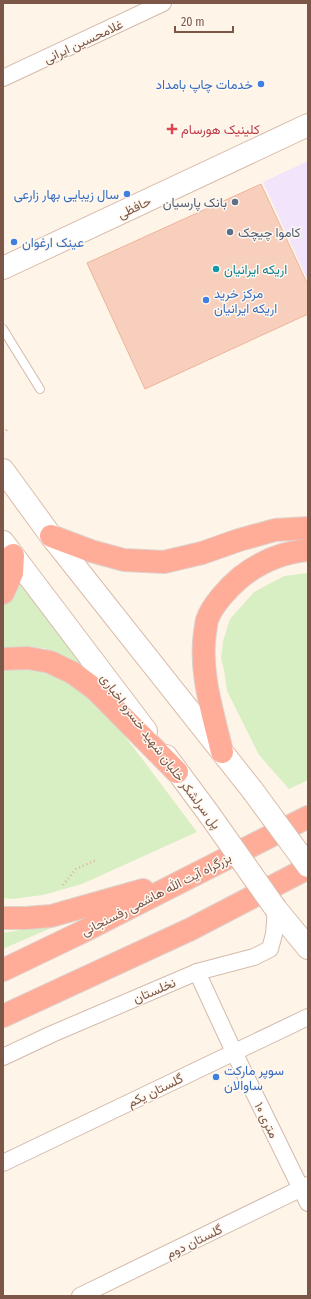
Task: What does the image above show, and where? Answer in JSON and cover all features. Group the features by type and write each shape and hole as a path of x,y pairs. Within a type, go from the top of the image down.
{"highway":[{"path":"51,536 124,560 164,562 202,553 239,540 275,530 308,528"},
{"path":"3,593 12,573 8,548"},
{"path":"222,752 203,661 207,619 218,602 234,583 250,570 271,559 296,551 308,550"},
{"path":"3,658 28,658 50,662 73,672 96,690 177,772"},
{"name":"بزرگراه آیت الله هاشمی رفسنجانی","path":"3,970 80,933 308,818"},
{"path":"3,1016 191,930 308,867"},
{"path":"3,918 51,916 189,878"}],"main road":[{"name":"حافظی","path":"3,268 308,125"},
{"path":"3,470 51,536 253,791 308,867"},
{"name":"پل سرلشکر خلبان شهید خسرو اخباری","path":"8,548 209,814 276,909 308,948"}],"street":[{"name":"غلامحسین ایرانی","path":"3,78 163,3"},
{"name":"نخلستان","path":"3,1057 52,1034 197,972 254,957 270,949 274,934 276,909"},
{"name":"۱۰ متری","path":"197,972 234,1052 306,1192"},
{"name":"گلستان یکم","path":"3,1163 308,1017"},
{"name":"گلستان دوم","path":"80,1296 306,1192"}],"lane":[{"path":"3,329 40,389"}],"path":[{"path":"3,433 9,428"},
{"path":"63,885 76,869 96,860"}],"shaded area":[{"path":"308,161 308,281 263,182"}],"green space":[{"path":"308,573 308,780 289,789 259,755 227,691 221,659 223,641 230,619 254,592 284,576"},
{"path":"18,578 82,665 44,648 3,647 3,606"},
{"path":"3,667 52,670 101,705 197,832 82,884 43,895 12,899 3,898"},
{"path":"65,922 5,948 3,949 3,933"}],"building":[{"name":"مرکز خرید اریکه ایرانیان","path":"261,184 308,285 308,314 145,389 87,263"}],"place":[{"name":"خدمات چاپ بامداد","path":"261,84"},
{"name":"کلینیک هورسام","path":"172,129"},
{"name":"سال زیبایی بهار زارعی","path":"127,194"},
{"name":"بانک پارسیان","path":"235,202"},
{"name":"کاموا چیچک","path":"230,232"},
{"name":"عینک ارغوان","path":"14,242"},
{"name":"اریکه ایرانیان","path":"216,269"},
{"name":"مرکز خرید اریکه ایرانیان","path":"206,300"},
{"name":"سوپر مارکت ساوالان","path":"216,1077"}]}
